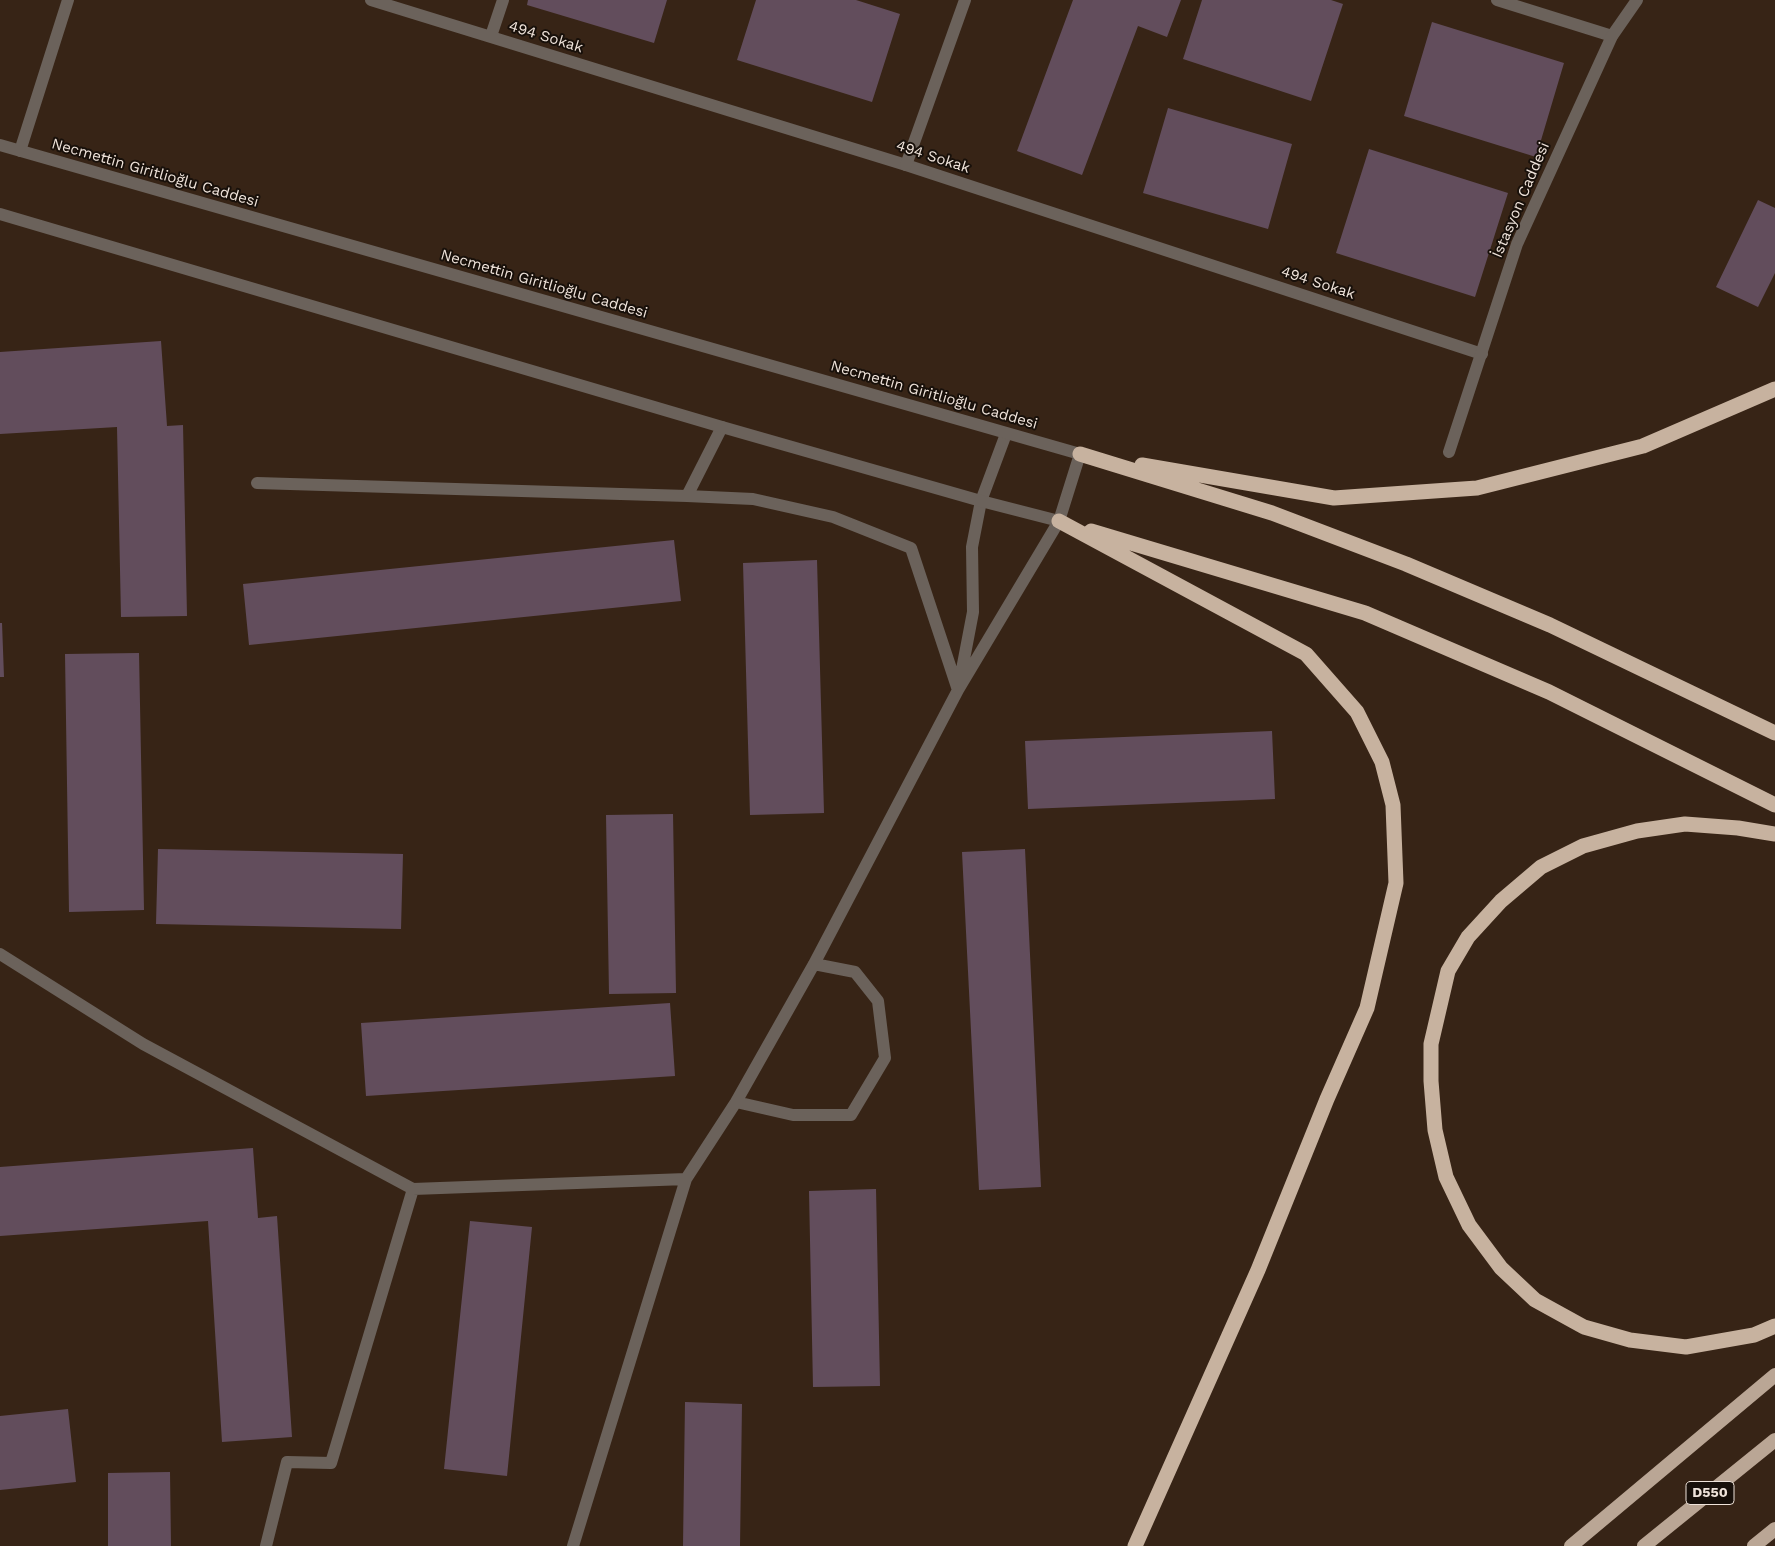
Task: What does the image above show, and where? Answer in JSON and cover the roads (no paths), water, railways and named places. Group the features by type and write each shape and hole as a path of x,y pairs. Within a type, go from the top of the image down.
{"highway":[{"path":"1080,454 1334,498 1477,488 1643,446 1775,390"},
{"path":"1080,454 1272,513 1406,564 1550,625 1775,733"},
{"path":"1059,521 1365,613 1549,692 1775,805"},
{"path":"1059,521 1306,654 1357,712 1382,762 1394,806 1396,882 1367,1008 1323,1108 1258,1270 1135,1546"},
{"path":"1775,834 1738,828 1686,824 1637,831 1583,846 1541,868 1500,901 1468,937 1448,971 1432,1044 1432,1081 1435,1130 1446,1177 1469,1225 1501,1268 1535,1300 1584,1327 1630,1340 1667,1345 1686,1347 1754,1336 1775,1326"},
{"path":"1571,1546 1775,1375"},
{"name":"D550","path":"1644,1546 1775,1440"},
{"path":"1754,1546 1775,1529"}],"street":[{"path":"20,151 68,0"},
{"name":"494 Sokak","path":"371,0 906,165 1482,354"},
{"path":"491,36 503,0"},
{"path":"906,165 965,0"},
{"path":"1497,0 1612,36"},
{"name":"İstasyon Caddesi","path":"1449,452 1517,244 1612,36 1637,0"},
{"name":"Necmettin Giritlioğlu Caddesi","path":"0,144 1080,454"},
{"path":"0,214 722,427 981,501 1059,521"},
{"path":"687,496 722,427"},
{"path":"958,690 973,612 972,548 981,501 1006,434"},
{"path":"573,1546 686,1179 736,1102 814,964 958,690 1059,521 1080,454"},
{"path":"256,483 753,499 833,517 911,548 958,690"},
{"path":"0,954 143,1044 413,1189 686,1179"},
{"path":"736,1102 793,1115 851,1115 885,1058 878,1001 855,972 814,964"},
{"path":"266,1546 287,1462 331,1463 413,1189"}]}
